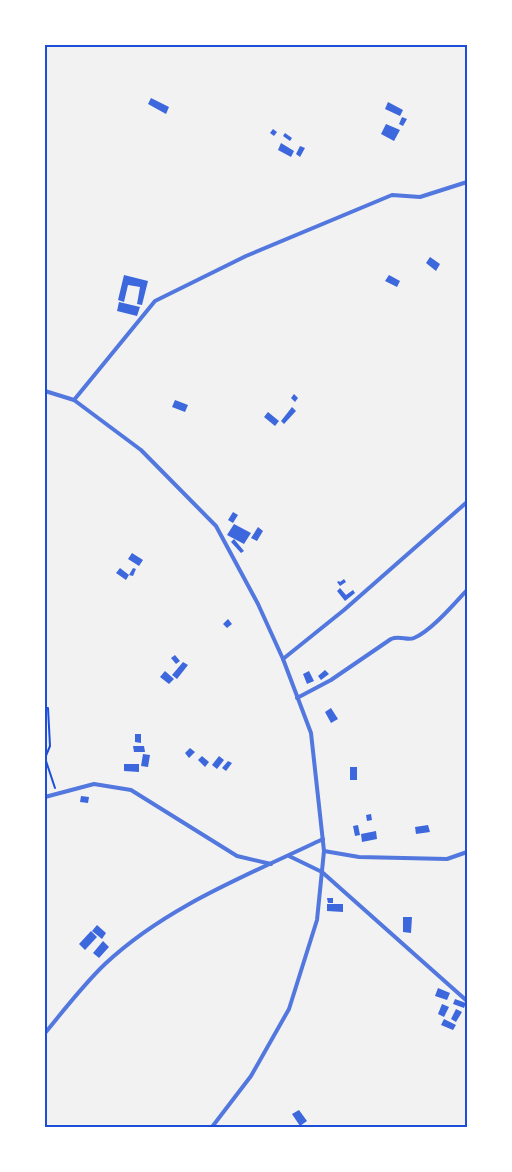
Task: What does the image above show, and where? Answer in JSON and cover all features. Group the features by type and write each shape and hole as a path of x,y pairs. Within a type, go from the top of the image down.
{"street":[{"path":"74,400 155,301 246,256 392,195 420,197 467,182"},
{"path":"45,391 74,400 141,450 216,526 258,604 311,732 324,839 318,920 289,1009 251,1076 212,1127"},
{"path":"282,659 344,610 467,502"},
{"path":"297,698 331,680 391,639 398,637 415,638 441,618 467,590"},
{"path":"45,797 94,784 131,790 237,856 271,864"},
{"path":"45,1033 105,964 151,926 203,896 324,839"},
{"path":"324,851 359,857 447,859 467,852"},
{"path":"289,856 322,872 467,1001"}],"path":[{"path":"45,708 48,708 50,746 45,758 58,794"}],"building":[{"path":"151,98 169,107 166,114 148,104"},
{"path":"388,102 403,110 400,116 385,109"},
{"path":"402,117 407,119 403,126 399,124"},
{"path":"386,124 400,130 394,141 381,134"},
{"path":"273,129 277,132 274,136 270,133"},
{"path":"285,133 292,138 290,141 283,136"},
{"path":"281,143 294,151 291,157 278,150"},
{"path":"300,146 305,148 300,157 296,154"},
{"path":"430,257 440,264 436,271 426,263"},
{"path":"124,275 148,281 142,305 137,304 140,287 128,285 124,302 118,300"},
{"path":"389,275 400,281 397,287 385,281"},
{"path":"119,302 140,307 137,316 117,311"},
{"path":"294,394 298,398 295,402 291,398"},
{"path":"175,400 188,405 185,412 172,407"},
{"path":"292,407 296,411 284,424 281,421"},
{"path":"268,412 279,421 275,426 264,417"},
{"path":"233,512 238,515 233,523 228,520"},
{"path":"234,524 251,533 244,544 227,535"},
{"path":"258,527 263,531 257,541 251,538"},
{"path":"234,539 244,551 241,553 231,542"},
{"path":"132,553 143,560 139,566 128,559"},
{"path":"120,568 129,575 126,580 116,573"},
{"path":"133,568 136,569 133,576 129,575"},
{"path":"344,579 346,582 340,586 337,582"},
{"path":"340,588 346,595 353,590 355,593 345,601 337,591"},
{"path":"228,619 232,624 227,628 223,624"},
{"path":"175,655 180,661 176,664 171,658"},
{"path":"183,662 188,665 177,679 172,675"},
{"path":"325,670 329,674 321,680 318,676"},
{"path":"165,671 174,679 169,684 160,677"},
{"path":"309,671 314,681 307,684 303,674"},
{"path":"331,708 338,719 331,723 325,712"},
{"path":"135,734 141,734 141,743 135,742"},
{"path":"133,746 144,746 145,752 134,752"},
{"path":"190,748 195,752 189,758 185,753"},
{"path":"143,754 150,755 148,767 141,766"},
{"path":"202,756 209,762 205,767 198,760"},
{"path":"219,756 224,760 217,769 212,765"},
{"path":"228,761 232,763 226,771 222,768"},
{"path":"124,764 139,764 139,772 124,771"},
{"path":"350,767 357,767 357,780 350,780"},
{"path":"81,796 89,797 88,803 80,802"},
{"path":"371,814 372,820 367,821 366,815"},
{"path":"358,825 360,835 355,836 353,826"},
{"path":"428,825 430,832 416,834 415,827"},
{"path":"376,831 377,839 362,842 361,834"},
{"path":"327,898 333,898 333,903 328,903"},
{"path":"327,904 343,904 343,912 327,911"},
{"path":"403,917 412,917 411,933 403,932"},
{"path":"97,925 106,933 102,939 92,931"},
{"path":"91,931 97,937 85,950 79,944"},
{"path":"103,941 109,947 99,958 93,953"},
{"path":"438,988 450,993 447,1000 435,996"},
{"path":"455,999 466,1003 464,1008 453,1004"},
{"path":"442,1004 449,1007 444,1017 438,1014"},
{"path":"456,1009 462,1012 456,1022 451,1019"},
{"path":"444,1019 456,1025 453,1030 441,1025"},
{"path":"299,1110 307,1121 300,1126 292,1114"}]}
